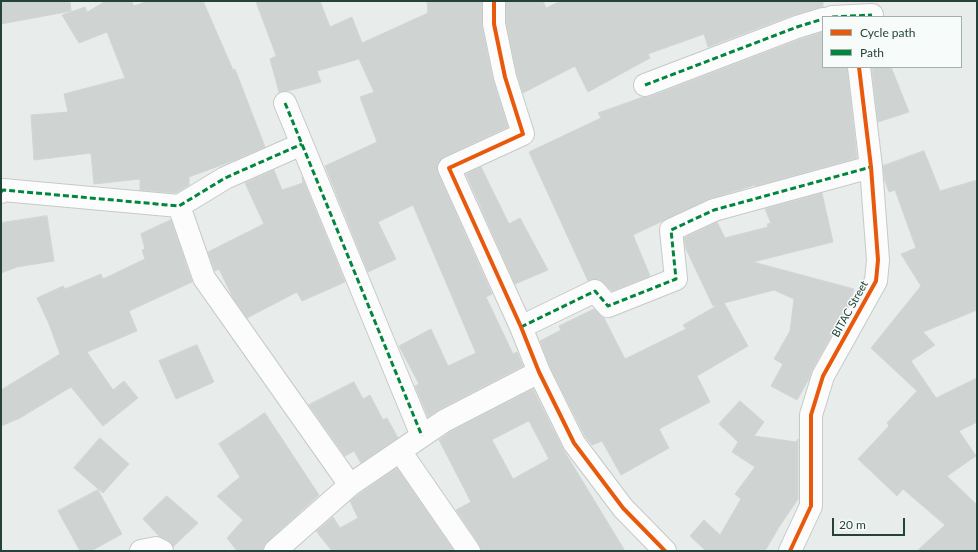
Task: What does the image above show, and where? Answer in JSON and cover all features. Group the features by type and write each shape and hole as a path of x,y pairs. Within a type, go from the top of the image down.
{"street":[{"path":"496,2 494,24 500,54 505,77 523,134 449,168 521,327 539,372 574,443 624,508 665,551"},
{"path":"839,16 876,11"},
{"path":"645,85 797,27 822,19"},
{"name":"BITAC Street","path":"790,551 811,506 811,415 823,376 876,281 878,260 871,167 859,68"},
{"path":"285,103 422,436"},
{"path":"1,192 4,190 179,206 225,178 302,144"},
{"path":"521,327 595,291 608,306 676,279 671,230 714,210 871,167"},
{"path":"179,206 204,278 350,485"},
{"path":"275,551 350,485 444,421 539,372"},
{"path":"400,451 470,551"},
{"path":"141,551 156,548 162,551"}],"building":[{"path":"1,1 70,1 71,11 1,24"},
{"path":"106,1 131,1 134,6 148,1 203,1 233,70 235,69 265,147 189,177 189,185 176,193 140,190 140,179 94,184 91,153 34,160 31,115 68,112 64,94 125,78 107,32 79,43 62,15 85,7 87,12"},
{"path":"256,1 320,1 330,27 352,17 362,43 428,13 427,1 482,1 482,27 493,80 508,127 444,157 439,161 437,167 438,173 492,294 486,297 513,354 517,352 523,366 438,410 428,417 415,386 419,384 399,346 431,329 448,366 476,353 413,205 378,222 396,259 368,272 325,166 377,142 360,97 374,92 359,59 317,71 321,82 279,92 270,59 276,56"},
{"path":"506,1 543,1 546,8 561,1 823,1 823,7 793,15 708,47 704,34 648,54 650,58 588,92 575,66 523,93 517,74 506,23"},
{"path":"822,32 822,68 847,68 857,158 756,186 755,185 709,199 633,235 650,276 612,291 600,280 594,279 588,281 529,152 601,118 598,113 643,97 649,97"},
{"path":"872,68 891,68 909,112 878,122"},
{"path":"924,151 940,191 977,180 977,310 923,332 935,345 911,361 936,398 977,378 977,422 959,431 976,456 947,476 977,505 977,551 917,551 945,525 903,489 897,496 858,459 889,426 887,423 917,391 871,348 921,286 901,254 916,248 895,190 889,192 885,181 883,166"},
{"path":"481,167 509,224 520,218 548,270 515,284 466,174"},
{"path":"274,170 282,190 303,183 302,177 345,282 302,301 297,292 247,318 233,298 219,269 215,271 208,252 264,224 245,183"},
{"path":"822,193 833,242 753,262 854,289 850,302 797,400 771,386 783,364 774,359 790,331 794,299 774,290 724,303 748,346 697,376 710,402 659,429 669,448 621,475 602,441 592,445 585,436 550,367 540,341 561,330 559,326 594,309 604,318 625,359 686,329 683,325 718,305 713,306 686,249 684,238 717,222 725,238 768,227 767,224 771,223 765,209"},
{"path":"47,216 54,261 17,267 1,273 1,223"},
{"path":"171,220 192,282 129,311 137,331 87,352 113,390 124,381 138,398 103,426 71,387 20,418 1,426 1,390 60,354 49,324 37,298 63,286 65,289 101,274 103,279 145,259 142,250 145,249 141,234"},
{"path":"197,345 214,382 176,399 159,361"},
{"path":"354,382 363,399 370,395 383,420 387,418 398,438 361,463 354,451 345,456 309,405"},
{"path":"533,389 563,449 625,551 481,551 479,544 456,510 471,502 439,440 450,432","holes":["529,421 549,459 513,479 492,440"]},
{"path":"740,401 764,422 754,436 796,442 798,439 798,499 765,551 706,551 690,536 704,520 720,535 741,499 735,494 755,467 732,452 738,442 719,424"},
{"path":"265,413 319,495 267,542 263,547 263,551 237,551 227,538 243,520 217,496 240,477 219,444"},
{"path":"100,438 129,464 103,493 74,468"},
{"path":"397,468 454,551 332,551 316,531 333,517 340,528 358,518 350,501"},
{"path":"98,490 122,534 91,551 80,551 58,511"},
{"path":"167,496 198,523 173,547 168,540 160,537 143,519"}],"marked path":[{"path":"852,16 872,15"},
{"path":"645,85 797,27 822,19"},
{"path":"285,103 422,436"},
{"path":"1,192 3,190 179,206 225,178 302,144"},
{"path":"521,327 595,291 608,306 676,279 671,230 714,210 871,167"}],"cycle path":[{"path":"494,1 494,24 505,77 523,134 449,168 521,327 539,372 574,443 623,508 665,551"},
{"path":"790,551 811,506 811,415 823,376 876,281 878,260 871,167 859,68"}]}
